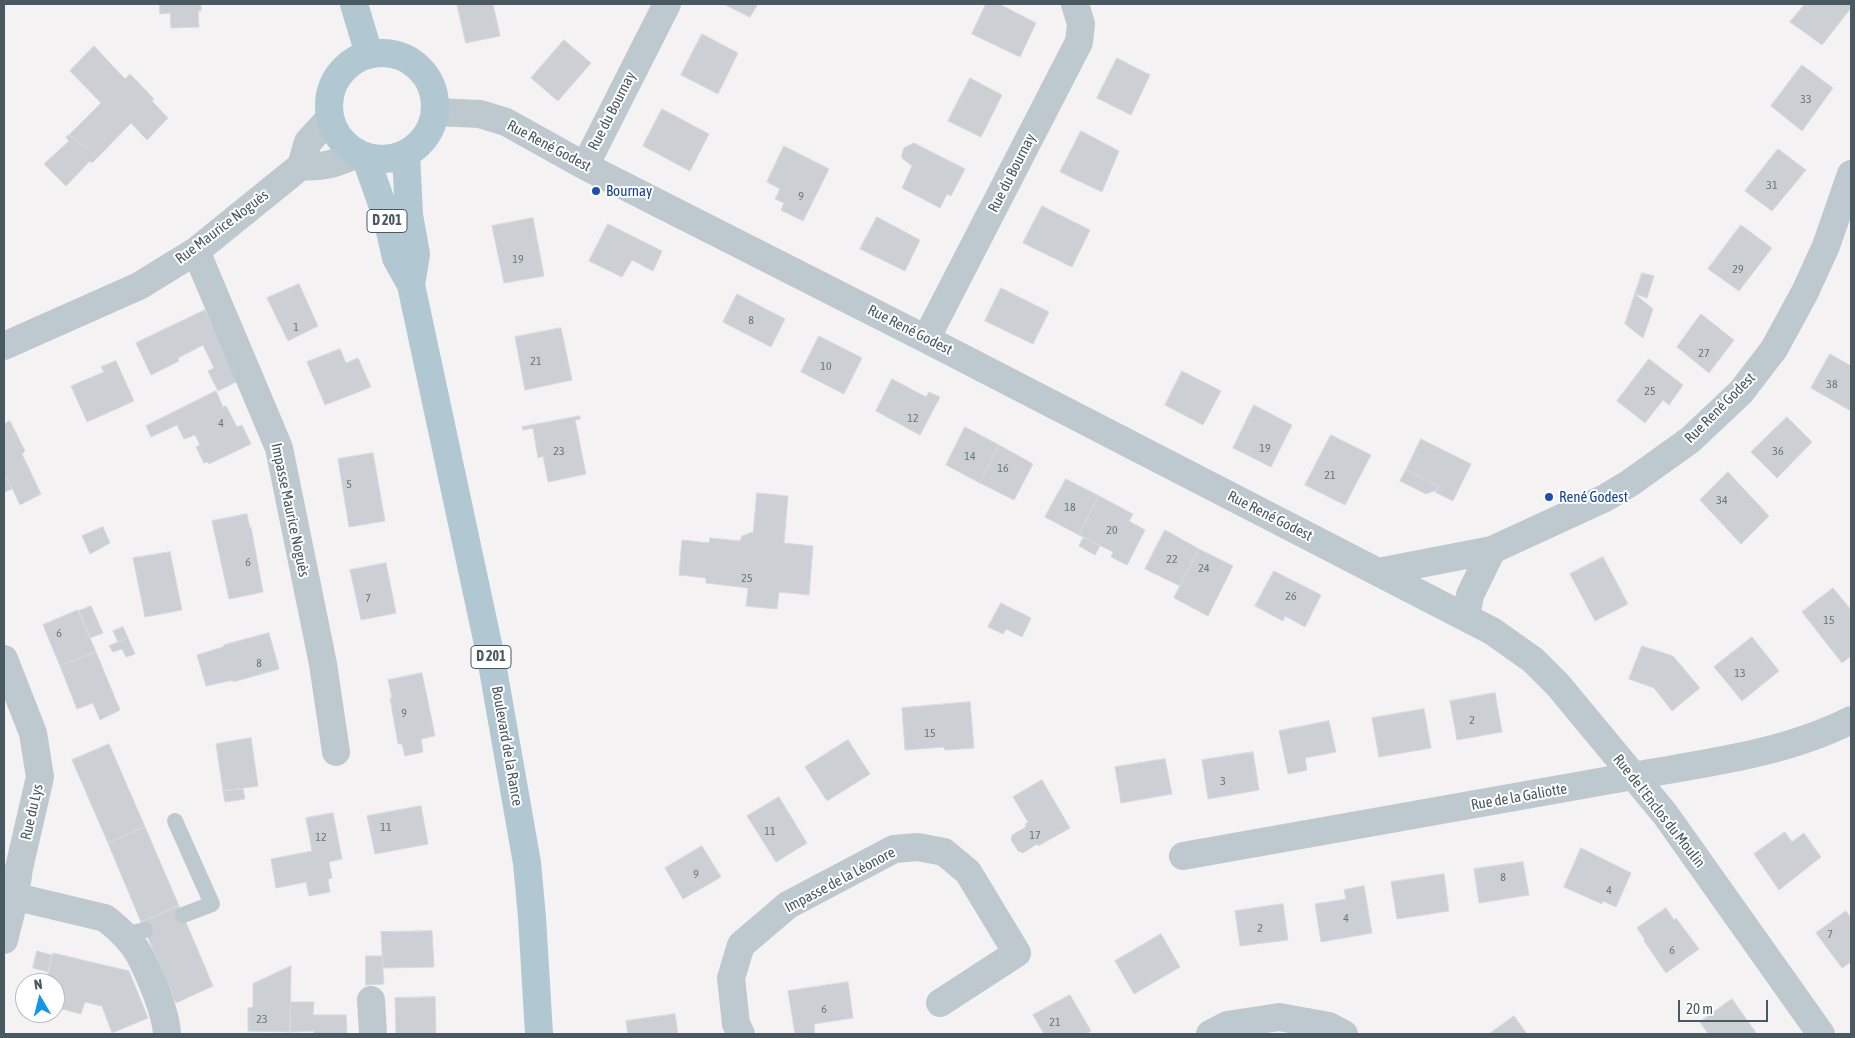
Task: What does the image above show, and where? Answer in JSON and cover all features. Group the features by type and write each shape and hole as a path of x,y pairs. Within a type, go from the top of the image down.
{"main road":[{"path":"354,4 369,54"},
{"path":"386,52 403,57 417,66 428,79 434,95 435,112 430,129 420,143 406,154 388,159 372,158 362,155 346,145 336,133 330,118 329,102 333,86 347,66 369,54 386,52"},
{"name":"Boulevard de la Rance","path":"406,154 409,215 416,254 411,285"},
{"name":"Boulevard de la Rance","path":"362,155 386,218 396,258 411,285 492,658 523,843 532,917 539,1034"}],"street":[{"name":"Rue du Bournay","path":"585,166 667,4"},
{"name":"Rue du Bournay","path":"926,339 1079,42 1081,24 1075,4"},
{"name":"Rue René Godest","path":"435,112 480,114 506,122 585,166 1466,617"},
{"path":"330,118 308,142 301,166 319,167 362,155"},
{"name":"Rue Maurice Noguès","path":"4,346 139,286 196,250 301,166"},
{"name":"Rue René Godest","path":"1378,572 1492,550 1605,498 1630,483 1690,440 1740,392 1774,349 1805,292 1826,246 1851,174"},
{"name":"Impasse Maurice Noguès","path":"196,250 279,448 323,664 336,752"},
{"path":"1466,617 1470,595 1492,550"},
{"path":"1431,598 1455,557"},
{"name":"Rue de l'Enclos du Moulin","path":"1466,617 1492,631 1533,660 1558,685 1665,814 1821,1034"},
{"name":"Rue du Lys","path":"4,659 33,733 40,777 19,868 9,895 4,940"},
{"name":"Rue de la Galiotte","path":"1183,856 1774,750 1838,727 1851,720"},
{"name":"Impasse de la Léonore","path":"741,1034 736,1024 730,978 741,945 788,905 894,849 918,846 944,852 968,872 1017,953 940,1003"},
{"path":"9,895 105,918 118,928 134,933 139,955 166,1028"},
{"path":"371,1000 373,1034"},
{"path":"1210,1034 1227,1025 1279,1017 1329,1026 1344,1034"}],"lane":[{"path":"175,821 212,904 183,915"}],"building":[{"path":"160,4 201,4 201,11 198,11 199,27 171,28 170,13 160,14"},
{"path":"457,4 493,4 500,36 466,43"},
{"path":"724,4 758,4 750,17"},
{"path":"986,4 999,4 1036,23 1020,57 972,34"},
{"path":"1805,4 1851,4 1851,8 1822,45 1790,22"},
{"path":"702,34 738,53 718,94 681,75"},
{"path":"564,40 591,63 558,101 531,78"},
{"path":"94,46 125,79 130,74 154,99 152,101 168,118 147,140 131,123 98,157 69,135 101,103 70,71"},
{"path":"1117,58 1150,75 1131,115 1097,98"},
{"path":"1802,65 1833,88 1802,131 1771,106"},
{"path":"970,78 1002,95 981,137 948,121"},
{"path":"662,109 709,134 690,171 643,146"},
{"path":"1081,131 1119,151 1102,192 1060,172"},
{"path":"69,135 98,157 92,163 90,161 66,186 44,164 69,141 66,137"},
{"path":"914,143 965,169 951,196 947,194 940,208 902,188 912,166 902,158 902,154 904,148"},
{"path":"784,146 829,169 803,221 781,210 784,203 775,199 780,189 767,182"},
{"path":"1778,149 1806,170 1772,211 1745,191"},
{"path":"1042,206 1090,230 1072,267 1023,243"},
{"path":"877,217 920,240 905,271 860,249"},
{"path":"533,218 544,276 504,283 492,226"},
{"path":"608,224 662,251 653,271 632,260 622,277 589,261"},
{"path":"1741,225 1772,248 1739,291 1708,269"},
{"path":"1642,273 1654,276 1647,298 1635,294"},
{"path":"299,284 318,326 288,341 267,298"},
{"path":"1001,288 1049,312 1033,344 985,321"},
{"path":"737,294 785,319 771,347 723,322"},
{"path":"1635,294 1653,309 1643,338 1625,324"},
{"path":"205,310 238,381 218,391 208,371 214,368 203,345 178,358 179,361 151,375 136,343"},
{"path":"1701,314 1734,340 1709,373 1677,347"},
{"path":"561,328 572,380 525,390 515,337"},
{"path":"819,336 862,358 844,394 801,372"},
{"path":"340,349 346,363 358,358 371,387 325,405 307,362"},
{"path":"1830,354 1851,366 1851,411 1811,388"},
{"path":"1649,359 1683,385 1669,405 1663,400 1645,423 1617,401"},
{"path":"116,361 134,401 87,422 71,386 104,372 101,367"},
{"path":"1182,371 1221,391 1203,425 1165,405"},
{"path":"892,379 926,397 929,392 940,397 920,435 876,411"},
{"path":"216,391 223,407 226,406 237,427 242,425 251,444 209,464 208,462 204,463 196,447 200,445 195,435 184,439 177,425 151,437 146,426"},
{"path":"1254,405 1292,425 1271,467 1233,448"},
{"path":"580,416 580,419 575,420 586,474 548,482 543,456 538,458 533,428 523,430 522,427"},
{"path":"1787,417 1812,442 1777,478 1751,452"},
{"path":"10,421 25,451 22,454 41,494 20,505 7,477 4,479 4,424"},
{"path":"965,427 999,445 980,483 946,465"},
{"path":"1331,435 1371,455 1345,505 1305,485"},
{"path":"1421,439 1471,464 1453,501 1435,492 1439,486 1406,470"},
{"path":"999,445 1033,464 1014,500 980,483"},
{"path":"373,453 385,521 349,527 338,459"},
{"path":"1406,470 1439,486 1437,490 1426,494 1400,481"},
{"path":"1728,472 1769,516 1741,544 1700,500"},
{"path":"7,477 12,489 4,492 4,479"},
{"path":"1066,479 1099,496 1079,535 1045,517"},
{"path":"757,493 788,496 784,543 813,546 809,595 779,592 777,609 746,606 748,588 706,583 706,578 679,575 682,540 709,543 710,538 740,541 742,536 753,532"},
{"path":"1099,496 1133,514 1129,521 1145,530 1127,565 1111,557 1113,552 1079,535"},
{"path":"247,514 263,592 229,599 212,521"},
{"path":"103,527 110,543 90,554 82,536"},
{"path":"1165,530 1199,549 1180,586 1145,569"},
{"path":"1084,537 1100,546 1095,555 1079,546"},
{"path":"1199,549 1233,566 1208,616 1174,598"},
{"path":"170,552 182,610 145,617 133,558"},
{"path":"1603,557 1628,604 1595,621 1570,574"},
{"path":"386,563 396,613 361,620 350,570"},
{"path":"1274,571 1321,595 1305,627 1285,616 1283,621 1255,606"},
{"path":"1833,588 1851,610 1851,656 1842,663 1802,612"},
{"path":"1001,603 1031,618 1022,637 1006,629 1003,634 988,627"},
{"path":"91,606 103,633 90,638 79,611"},
{"path":"78,610 96,652 60,666 43,625"},
{"path":"123,627 128,638 118,642 113,631"},
{"path":"269,633 279,669 233,682 233,680 206,686 197,655 223,647 224,645"},
{"path":"1752,637 1779,671 1742,701 1714,667"},
{"path":"128,638 135,654 126,657 122,649 113,652 109,646"},
{"path":"1642,646 1673,656 1700,688 1672,711 1654,688 1629,679"},
{"path":"96,652 120,710 100,720 93,703 77,709 60,666"},
{"path":"422,673 435,736 421,739 423,752 405,756 402,744 398,744 388,680"},
{"path":"1495,693 1502,732 1457,740 1450,701"},
{"path":"970,702 974,748 945,750 944,747 905,750 902,708"},
{"path":"1424,709 1431,748 1379,757 1372,718"},
{"path":"1329,721 1336,752 1305,758 1307,770 1288,774 1279,731"},
{"path":"251,738 258,786 223,791 216,744"},
{"path":"848,740 870,774 827,801 805,767"},
{"path":"109,744 145,827 108,843 72,760"},
{"path":"1253,752 1259,790 1208,799 1202,760"},
{"path":"1165,759 1172,794 1121,803 1115,767"},
{"path":"1042,780 1070,828 1023,853 1018,851 1011,840 1012,835 1026,827 1025,824 1028,822 1013,797"},
{"path":"243,789 245,799 225,802 223,791"},
{"path":"779,797 807,843 776,862 747,816"},
{"path":"421,806 428,844 375,854 367,816"},
{"path":"333,813 342,859 329,862 332,878 328,879 330,892 309,896 306,882 276,888 271,859 312,851 306,818"},
{"path":"145,827 179,906 141,922 108,843"},
{"path":"1785,832 1792,842 1804,833 1821,857 1779,890 1754,854"},
{"path":"702,846 721,877 683,899 665,868"},
{"path":"1581,848 1631,873 1616,907 1603,901 1602,904 1564,887"},
{"path":"1523,862 1529,895 1479,903 1474,869"},
{"path":"1444,874 1449,911 1397,919 1391,882"},
{"path":"1364,886 1372,933 1321,942 1315,904 1346,899 1344,890"},
{"path":"1283,904 1288,940 1240,946 1235,911"},
{"path":"179,906 213,986 176,1003 141,922"},
{"path":"1666,908 1674,920 1676,918 1699,949 1666,973 1637,928"},
{"path":"1846,911 1851,918 1851,962 1842,968 1816,933"},
{"path":"432,931 434,967 383,968 381,932"},
{"path":"1161,934 1180,967 1134,994 1115,961"},
{"path":"37,951 52,955 48,972 33,968"},
{"path":"53,953 129,971 148,1018 112,1033 102,1006 85,1002 81,1014 65,1010 65,973 48,973"},
{"path":"366,956 382,956 384,984 366,985"},
{"path":"291,966 290,1032 248,1031 248,1008 253,1007 253,984"},
{"path":"848,982 853,1018 814,1024 815,1034 795,1034 788,991"},
{"path":"1070,995 1091,1031 1085,1034 1044,1034 1033,1015"},
{"path":"435,997 436,1034 396,1034 395,998"},
{"path":"1732,999 1757,1034 1708,1034 1700,1022"},
{"path":"291,1002 314,1002 313,1015 346,1015 347,1034 314,1034 314,1031 290,1032"},
{"path":"675,1014 678,1034 628,1034 626,1021"},
{"path":"1514,1016 1527,1034 1489,1034"}],"place":[{"name":"Bournay","path":"596,191"},
{"name":"René Godest","path":"1549,497"}]}
